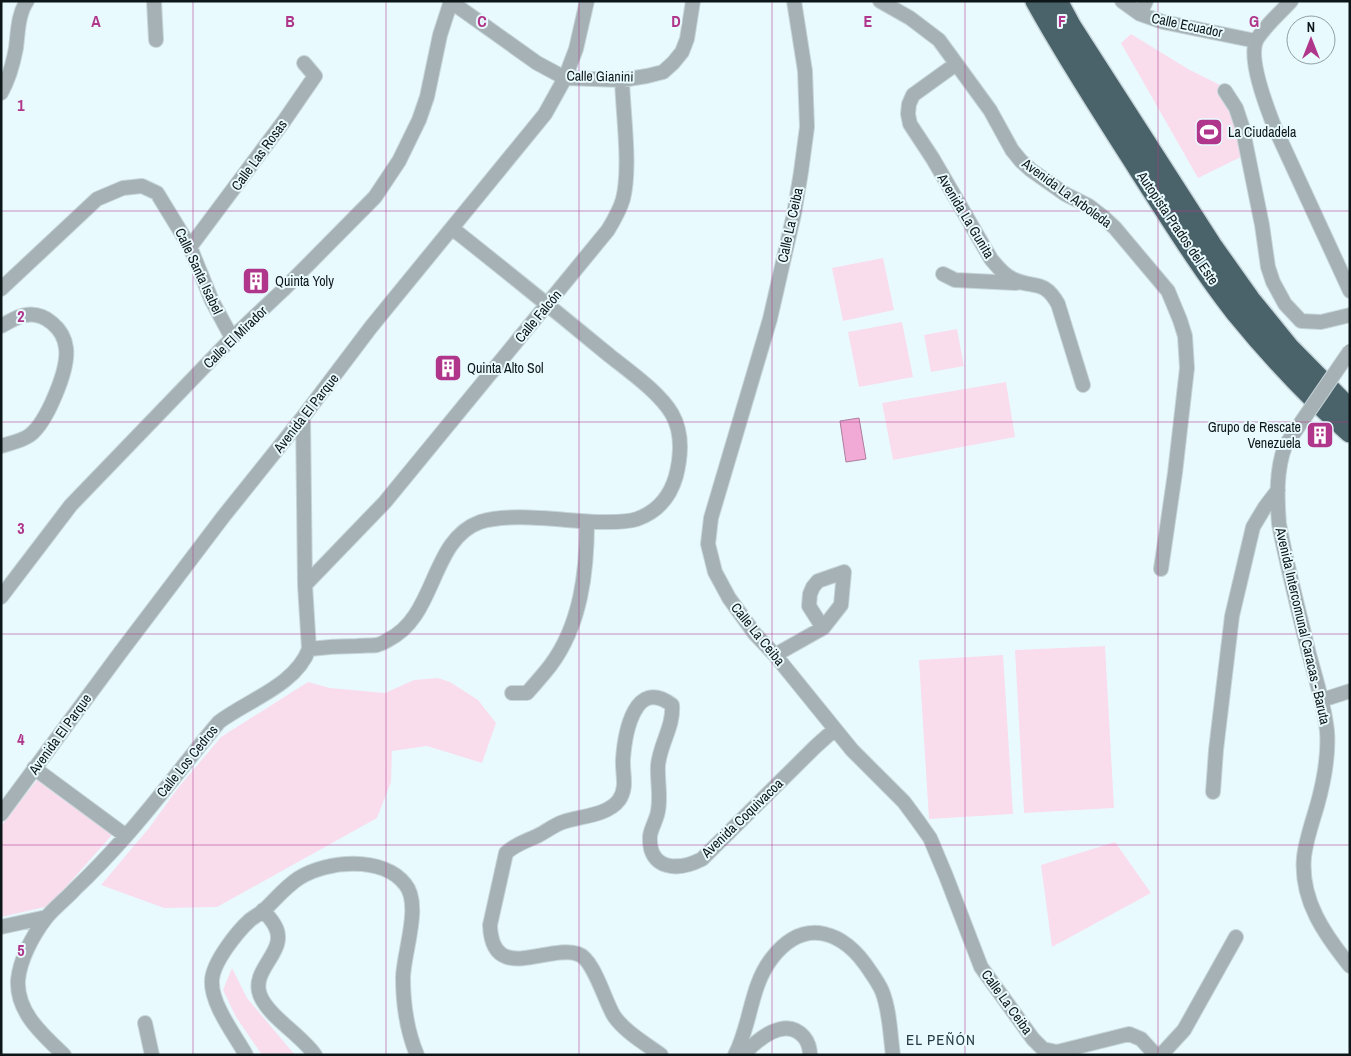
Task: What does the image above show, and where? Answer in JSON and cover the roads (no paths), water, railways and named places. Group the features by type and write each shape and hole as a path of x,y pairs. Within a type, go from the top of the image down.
{"highway":[{"name":"Autopista Prados del Este","path":"1036,1 1062,47 1124,146 1234,310 1278,361 1350,432"},
{"name":"Autopista Prados del Este","path":"1057,1 1071,27 1211,246 1250,300 1289,348 1350,410"}],"street":[{"path":"1,93 12,66 20,15 27,1"},
{"path":"154,1 156,40"},
{"name":"Calle Gianini","path":"451,1 521,52 564,78 622,80 662,72 673,63 682,52 693,1"},
{"name":"Calle El Mirador","path":"1,598 71,505 232,338 283,290 368,204 388,178 399,161 419,120 427,97 440,34 451,1"},
{"name":"Avenida El Parque","path":"1,814 223,517 303,418 371,327 546,114 576,48 587,1"},
{"name":"Calle La Ceiba","path":"794,1 805,71 807,126 801,172 794,214 770,319 711,518 708,544 715,572 729,598 755,634 775,655 852,750 904,802 930,838 981,968 1034,1039 1043,1048 1057,1052 1129,1034 1142,1039 1153,1055"},
{"name":"Avenida La Arboleda","path":"880,1 910,18 939,40 990,110 1012,150 1021,161 1030,170 1065,194 1089,206 1115,228 1159,279 1175,305 1184,336 1187,368 1179,444 1161,569"},
{"name":"Calle Ecuador","path":"1122,1 1140,14 1163,22 1256,41"},
{"path":"1140,14 1146,1"},
{"path":"1291,1 1256,41 1255,59 1258,80 1264,101 1350,291"},
{"name":"Calle Las Rosas","path":"190,247 284,121 315,76 304,63"},
{"name":"Avenida La Gunita","path":"956,64 913,95 909,104 910,124 938,167 991,259 1009,278 1022,283 1041,286 1054,297 1058,304 1084,385"},
{"name":"Calle Falcón","path":"306,585 385,502 608,230 621,206 626,183 622,80"},
{"path":"1225,91 1236,108 1242,126 1262,225 1268,267 1273,282 1285,304 1301,321 1321,322 1350,315"},
{"name":"Calle Santa Isabel","path":"1,290 97,199 123,188 142,186 157,193 190,247 212,301 232,338"},
{"path":"303,418 309,649 378,645 398,635 410,624 423,604 452,544 464,531 480,522 518,518 587,522 635,520 655,511 664,501 674,484 680,448 679,430 672,413 646,386 548,304 453,229"},
{"path":"979,281 991,259"},
{"path":"943,274 955,280 1022,283"},
{"path":"1,326 25,315 44,317 59,332 66,346 66,354 59,383 44,420 29,436 20,441 1,446"},
{"name":"Avenida Intercomunal Caracas - Baruta","path":"1350,352 1285,446 1281,457 1277,507 1283,544 1308,652 1322,700 1327,731 1327,764 1323,786 1307,839 1304,858 1308,896 1313,911 1332,945 1350,966"},
{"path":"1213,792 1216,750 1232,616 1253,527 1278,490"},
{"path":"512,693 527,693 551,665 566,637 580,599 585,572 587,522"},
{"path":"775,655 823,628"},
{"name":"Calle Los Cedros","path":"64,1055 30,1019 22,1006 18,986 23,958 47,917 126,836 218,722 234,710 288,679 300,665 309,649"},
{"path":"1322,700 1350,691"},
{"name":"Avenida Coquivacoa","path":"661,1055 615,1017 588,962 580,954 557,952 519,959 508,957 496,950 490,937 490,925 506,852 513,846 564,822 597,813 609,808 618,801 624,790 623,760 633,714 640,702 651,696 663,699 672,705 673,716 658,764 658,809 650,835 651,847 655,857 666,866 678,868 702,859 814,747 835,729"},
{"path":"34,768 126,836"},
{"path":"246,1055 215,999 212,981 216,965 238,933 284,889 301,877 324,868 357,864 374,865 387,870 406,885 412,896 413,911 405,956 404,999 417,1055"},
{"path":"263,910 276,927 278,940 276,950 263,971 259,982 259,993 270,1010 315,1055"},
{"path":"1,927 47,917"},
{"path":"735,1055 755,993 770,960 787,942 796,936 808,932 820,932 833,936 854,952 865,965 882,990 889,1017 893,1055"},
{"path":"1161,1055 1184,1030 1236,937"},
{"path":"145,1023 152,1055"},
{"path":"743,1055 765,1035 787,1028 796,1030 808,1042 810,1055"}],"place":[{"name":"La Ciudadela","path":"1209,132"},
{"name":"Quinta Yoly","path":"256,281"},
{"name":"Quinta Alto Sol","path":"448,368"},
{"name":"Grupo de Rescate Venezuela","path":"1320,435"}],"district":[{"name":"EL PEÑÓN","path":"941,1040"}]}
